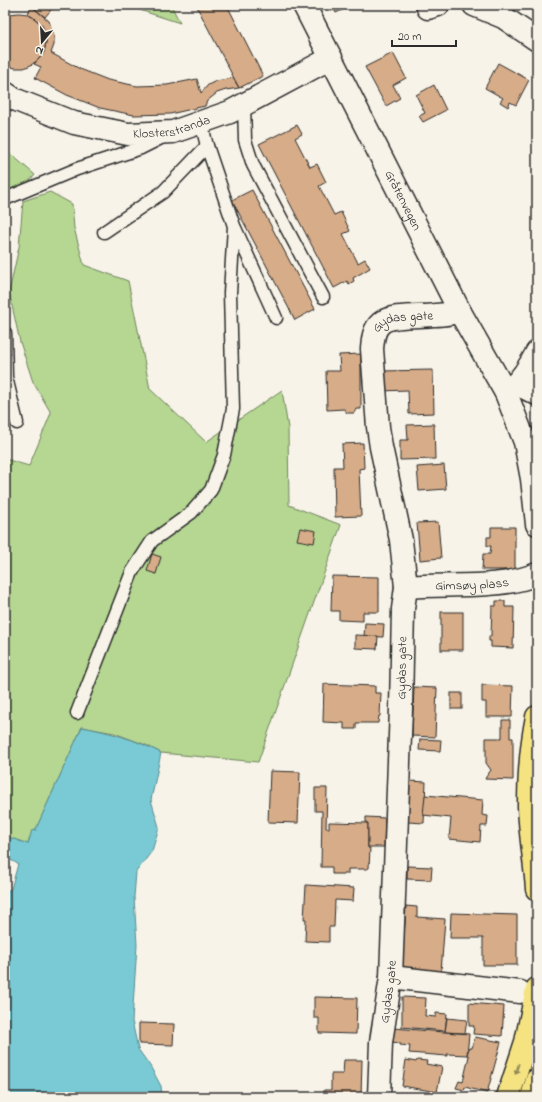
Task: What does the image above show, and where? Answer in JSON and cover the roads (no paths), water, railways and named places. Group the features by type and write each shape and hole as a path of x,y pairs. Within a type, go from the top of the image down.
{"main road":[{"path":"537,717 533,735 530,773 530,807 537,889"},
{"path":"508,1097 533,1046 528,991"},
{"path":"532,1097 537,1080"}],"street":[{"name":"Gråtenvegen","path":"304,5 460,312 511,389"},
{"path":"474,5 506,11 537,40"},
{"name":"Klosterstranda","path":"5,93 14,99 74,123 128,134 173,132 230,112 331,58"},
{"name":"Gydas gate","path":"379,1097 381,1042 391,977 401,708 402,609 406,587 401,540 378,427 372,349 373,338 380,324 385,321 406,317 460,312"},
{"path":"511,389 530,366 537,352"},
{"path":"511,389 537,394"},
{"path":"511,389 525,442 532,479 537,524"},
{"name":"Gimsøy plass","path":"406,587 423,585 507,583 526,579 537,574"},
{"path":"391,977 528,991"}],"lane":[{"path":"244,104 246,140 253,165 324,297"},
{"path":"201,122 207,146 234,226 276,318"},
{"path":"5,199 77,169 141,148 173,132"},
{"path":"104,232 163,192 207,146"},
{"path":"77,713 132,572 152,540 191,513 211,490 224,455 233,409 230,293 234,226"},
{"path":"5,333 6,377 17,423"}],"water":[{"path":"82,727 122,737 161,753 151,800 159,827 152,851 136,872 134,897 137,945 132,1021 138,1049 150,1066 161,1086 162,1097 5,1097 5,892 11,889 18,864 5,857 5,836 28,844 32,830 35,831"}]}
